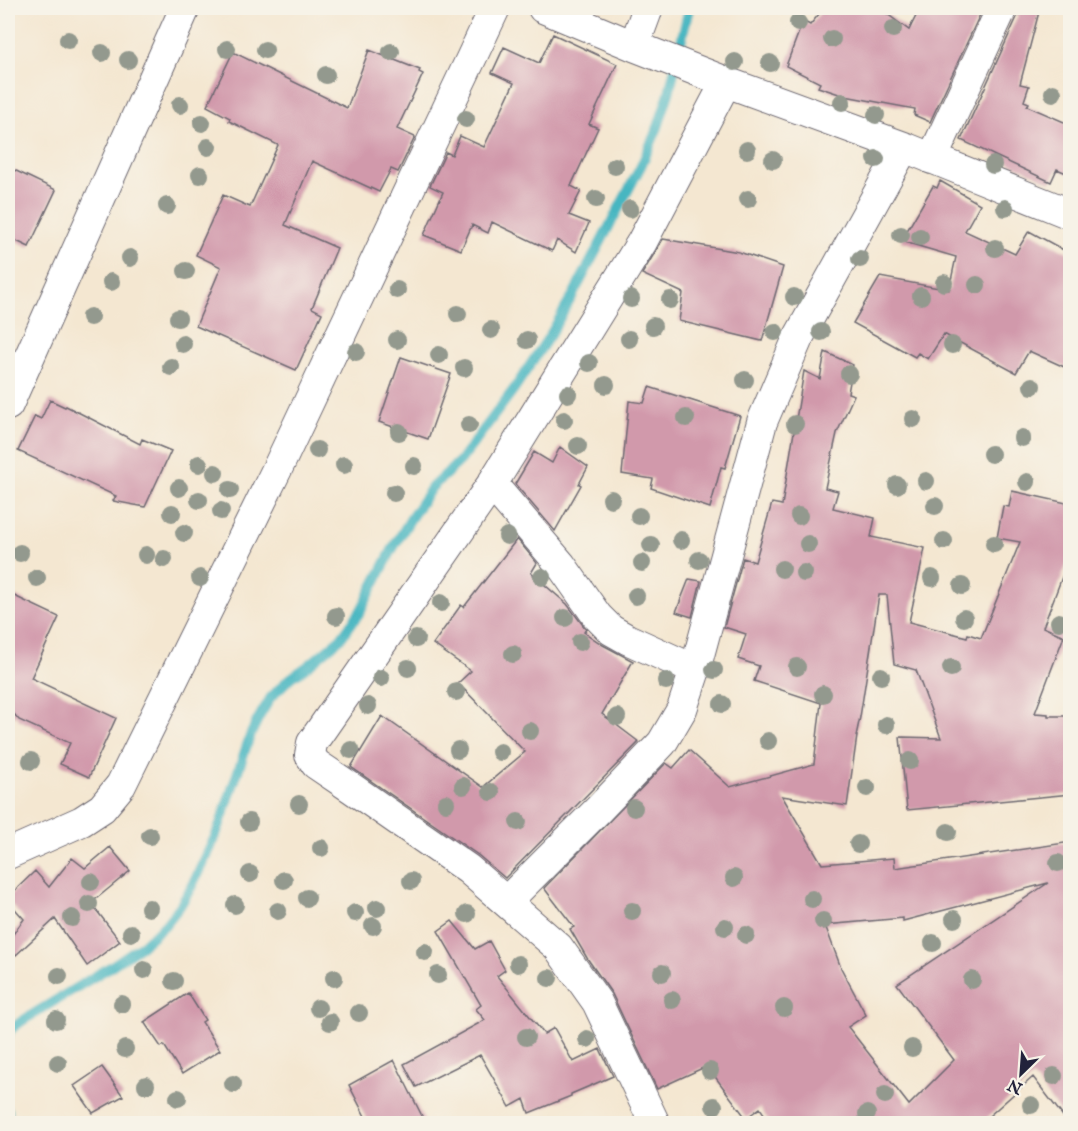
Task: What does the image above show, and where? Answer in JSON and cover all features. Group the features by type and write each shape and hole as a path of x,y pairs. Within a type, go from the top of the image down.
{"street":[{"path":"8,405 17,358 185,8"},
{"path":"8,854 82,821 102,808 121,785 279,465 495,8"},
{"path":"543,8 726,82 904,147 1071,214"},
{"path":"634,46 648,8"},
{"path":"932,159 1002,8"},
{"path":"655,1124 597,1002 558,946 468,869 316,765 310,754 312,743 492,484 642,242 726,82"},
{"path":"506,902 662,742 682,709 695,670 762,422 798,338 904,147"},
{"path":"492,484 561,565 597,616 612,630 695,670"}],"building":[{"path":"824,8 879,8 909,30 920,8 983,8 930,122 914,115 915,109 845,96 818,87 820,83 786,66 803,21 810,25"},
{"path":"1019,8 1040,8 1020,84 1029,86 1024,101 1029,103 1027,106 1071,125 1071,175 1057,169 1051,182 961,140 1018,15"},
{"path":"553,34 617,64 589,124 598,128 571,186 581,191 569,215 589,223 576,252 557,240 552,251 492,222 488,233 472,225 461,250 424,235 443,192 430,186 446,152 452,155 460,136 484,147 514,83 492,73 504,47 539,63"},
{"path":"369,50 420,70 419,72 423,74 397,129 415,137 398,172 391,169 379,192 312,161 285,225 337,248 312,308 322,313 296,370 196,326 221,267 196,255 223,195 250,207 278,145 229,121 230,118 207,106 233,52 347,108"},
{"path":"8,167 56,190 29,247 8,237"},
{"path":"940,181 980,204 965,231 1015,254 1029,231 1071,254 1071,370 1029,351 1016,373 944,334 928,359 918,353 915,357 853,323 880,277 949,290 956,257 901,241 933,186 937,188"},
{"path":"663,239 739,252 783,267 762,341 679,321 683,293 642,274"},
{"path":"825,352 853,365 848,393 854,395 837,433 825,488 838,491 833,508 875,518 871,537 925,548 909,622 967,637 968,634 981,638 1020,542 997,538 1003,506 1009,507 1012,491 1071,504 1071,550 1043,627 1064,636 1035,713 1048,714 1048,716 1071,716 1071,794 907,810 900,737 941,738 916,670 894,664 887,595 879,595 847,806 782,796 822,864 894,858 895,868 1071,842 1071,1124 1033,1077 980,1124 771,1124 760,1108 746,1118 707,1066 657,1089 612,994 570,929 574,927 544,888 666,763 673,768 689,750 730,787 814,764 821,703 754,681 759,666 738,659 746,634 724,627 743,558 755,562 772,503 782,505 804,371 820,379","holes":["1048,883 897,984 954,1060 909,1105 848,1027 866,1015 841,968 825,925 903,918 903,921"]},
{"path":"401,357 451,374 428,439 379,422"},
{"path":"649,387 740,416 725,468 721,467 710,508 651,488 653,479 622,474 629,401 644,403"},
{"path":"50,400 140,444 142,439 171,451 145,507 113,501 116,496 18,451 35,416 41,419"},
{"path":"560,447 588,467 579,484 581,485 555,531 515,484 534,452 552,463"},
{"path":"517,539 537,563 531,573 567,604 586,629 584,632 633,661 602,714 639,742 505,878 478,855 351,767 382,716 483,787 525,752 458,683 471,671 433,644 461,605 464,607"},
{"path":"689,579 701,581 692,617 676,612"},
{"path":"8,593 59,617 31,678 116,718 89,777 60,764 70,743 19,720 14,714 8,728"},
{"path":"110,847 130,871 91,903 120,941 87,966 55,919 16,955 8,947 8,941 24,919 8,901 8,897 35,871 49,887 72,858 85,868"},
{"path":"452,921 475,949 489,941 505,970 497,976 544,1034 554,1028 573,1062 600,1049 613,1076 529,1113 524,1099 510,1107 480,1055 416,1087 404,1064 485,1020 476,1009 481,1005 438,931"},
{"path":"188,993 205,1020 202,1022 220,1050 182,1074 164,1045 161,1047 144,1022"},
{"path":"394,1060 426,1124 369,1124 349,1085"},
{"path":"102,1067 123,1096 93,1113 74,1086"}],"waterway":[{"path":"8,1037 10,1030 22,1021 142,945 165,925 180,906 218,830 250,736 271,697 288,680 341,638 360,612 411,518 432,487 461,460 514,389 573,295 641,166 658,127 669,93 689,8"}]}
